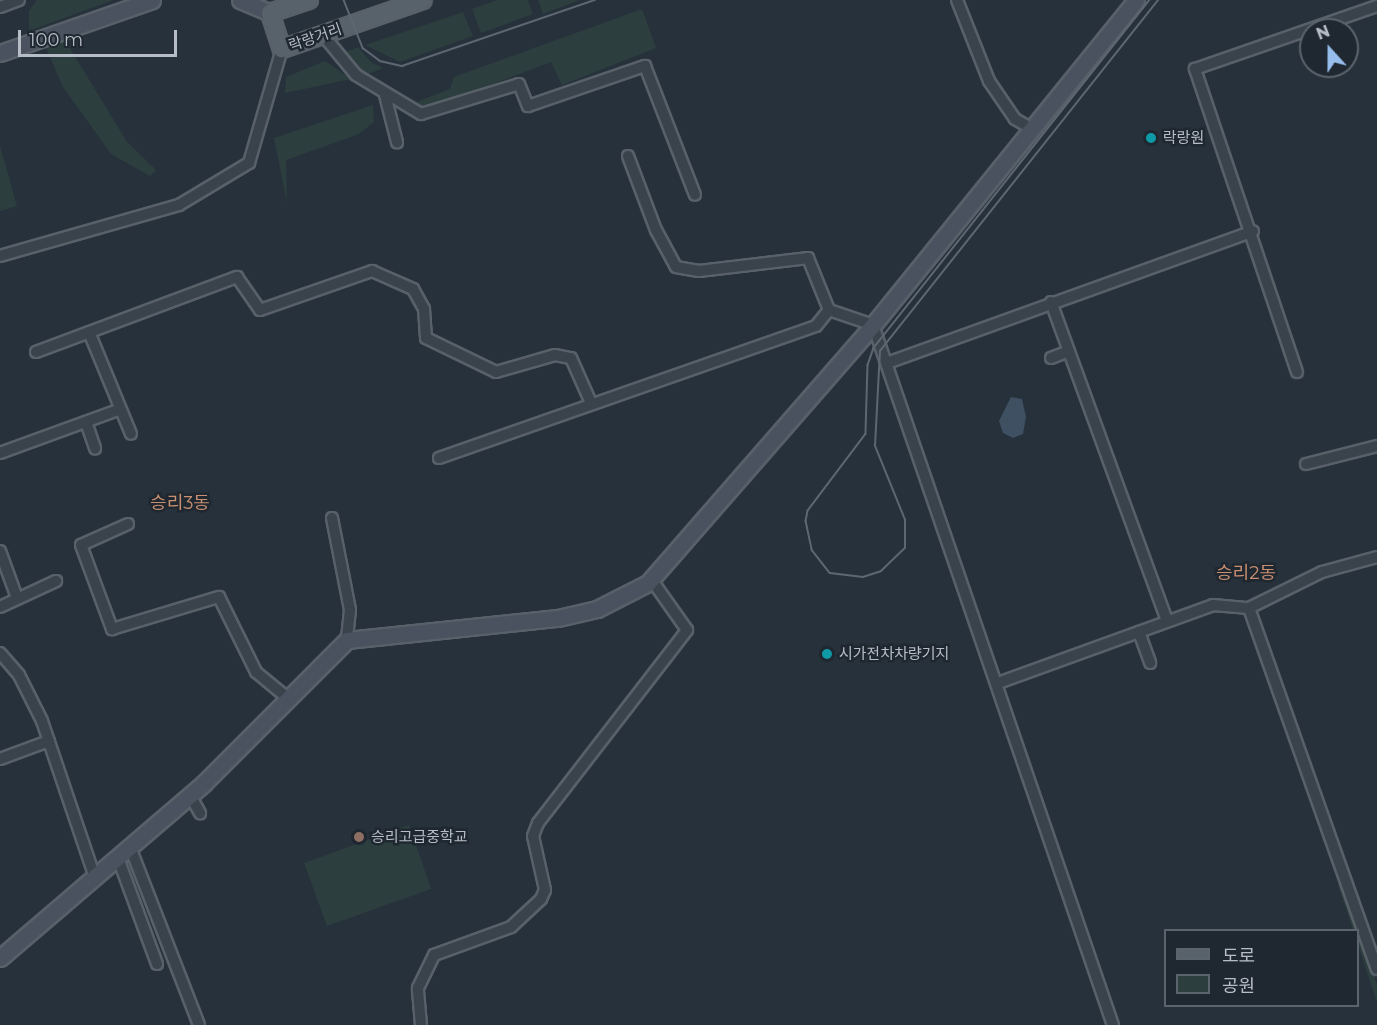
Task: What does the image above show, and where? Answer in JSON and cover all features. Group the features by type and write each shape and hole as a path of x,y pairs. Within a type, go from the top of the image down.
{"main road":[{"path":"0,53 152,0"},
{"path":"240,0 270,13 309,0"},
{"name":"락랑거리","path":"270,13 282,49 423,0"},
{"path":"0,958 190,795 291,700 347,640 558,618 597,609 651,579 873,325 1136,0"}],"street":[{"path":"0,8 20,0"},
{"path":"957,0 989,81 1015,119 1032,129"},
{"path":"1297,372 1253,231 1195,69 1377,6"},
{"path":"323,35 334,55 406,110 435,114 519,84 528,106 645,66 695,195"},
{"path":"0,256 179,205 249,163 282,49"},
{"path":"385,95 397,142"},
{"path":"628,156 656,230 676,267 699,271 808,258 829,310 873,325 998,683 1113,1025"},
{"path":"887,363 1253,231"},
{"path":"36,351 237,277 249,302 260,310 372,271 413,290 424,309 426,338 496,372 555,355 571,358 591,403"},
{"path":"1051,302 1167,621"},
{"path":"439,458 816,326 829,310"},
{"path":"89,332 117,410 131,434"},
{"path":"1051,358 1070,351"},
{"path":"0,453 117,410"},
{"path":"86,422 95,448"},
{"path":"1306,464 1377,446"},
{"path":"332,518 349,600 347,640"},
{"path":"128,524 81,545 112,629 219,597 256,672 291,700"},
{"path":"0,551 17,598"},
{"path":"998,683 1213,605 1249,608 1322,572 1377,557"},
{"path":"421,1025 418,988 434,955 511,927 541,899 545,890 533,836 538,823 691,631 651,579"},
{"path":"0,607 56,581"},
{"path":"1249,608 1377,969"},
{"path":"1139,632 1150,663"},
{"path":"0,653 19,675 49,741 95,878"},
{"path":"0,759 49,741"},
{"path":"190,795 200,813"},
{"path":"130,847 199,1025"},
{"path":"118,858 157,964"}],"green space":[{"path":"37,0 113,0 29,31 29,11"},
{"path":"497,0 528,0 533,14 481,33 472,9"},
{"path":"538,0 580,0 543,14"},
{"path":"642,9 656,48 562,85 551,62 427,109 409,105 450,89 454,77"},
{"path":"463,12 473,36 400,62 365,45"},
{"path":"65,40 127,142 156,170 150,176 111,154 63,87 46,48"},
{"path":"358,47 371,62 383,68 366,75 344,60 341,54"},
{"path":"325,61 351,79 285,93 286,77"},
{"path":"373,105 374,122 359,134 286,160 287,203 274,138"},
{"path":"0,146 17,206 0,211"},
{"path":"409,825 431,889 327,926 304,863"},
{"path":"1343,883 1358,929 1353,929 1338,885"},
{"path":"1359,931 1377,985 1377,1002 1359,948"}],"water":[{"path":"1011,397 1022,399 1026,417 1023,434 1013,438 1003,433 999,421"}],"tram line":[{"path":"344,0 363,48 380,61 402,66 595,0"},
{"path":"1150,0 874,348 868,365 866,434 808,511 806,521 812,550 830,573 863,577 881,571 905,548 905,520 875,446 880,351 1158,0"}],"place":[{"name":"락랑원","path":"1151,138"},
{"name":"시가전차차량기지","path":"827,654"},
{"name":"승리고급중학교","path":"359,837"}],"district":[{"name":"승리3동","path":"180,503"},
{"name":"승리2동","path":"1246,573"}]}
